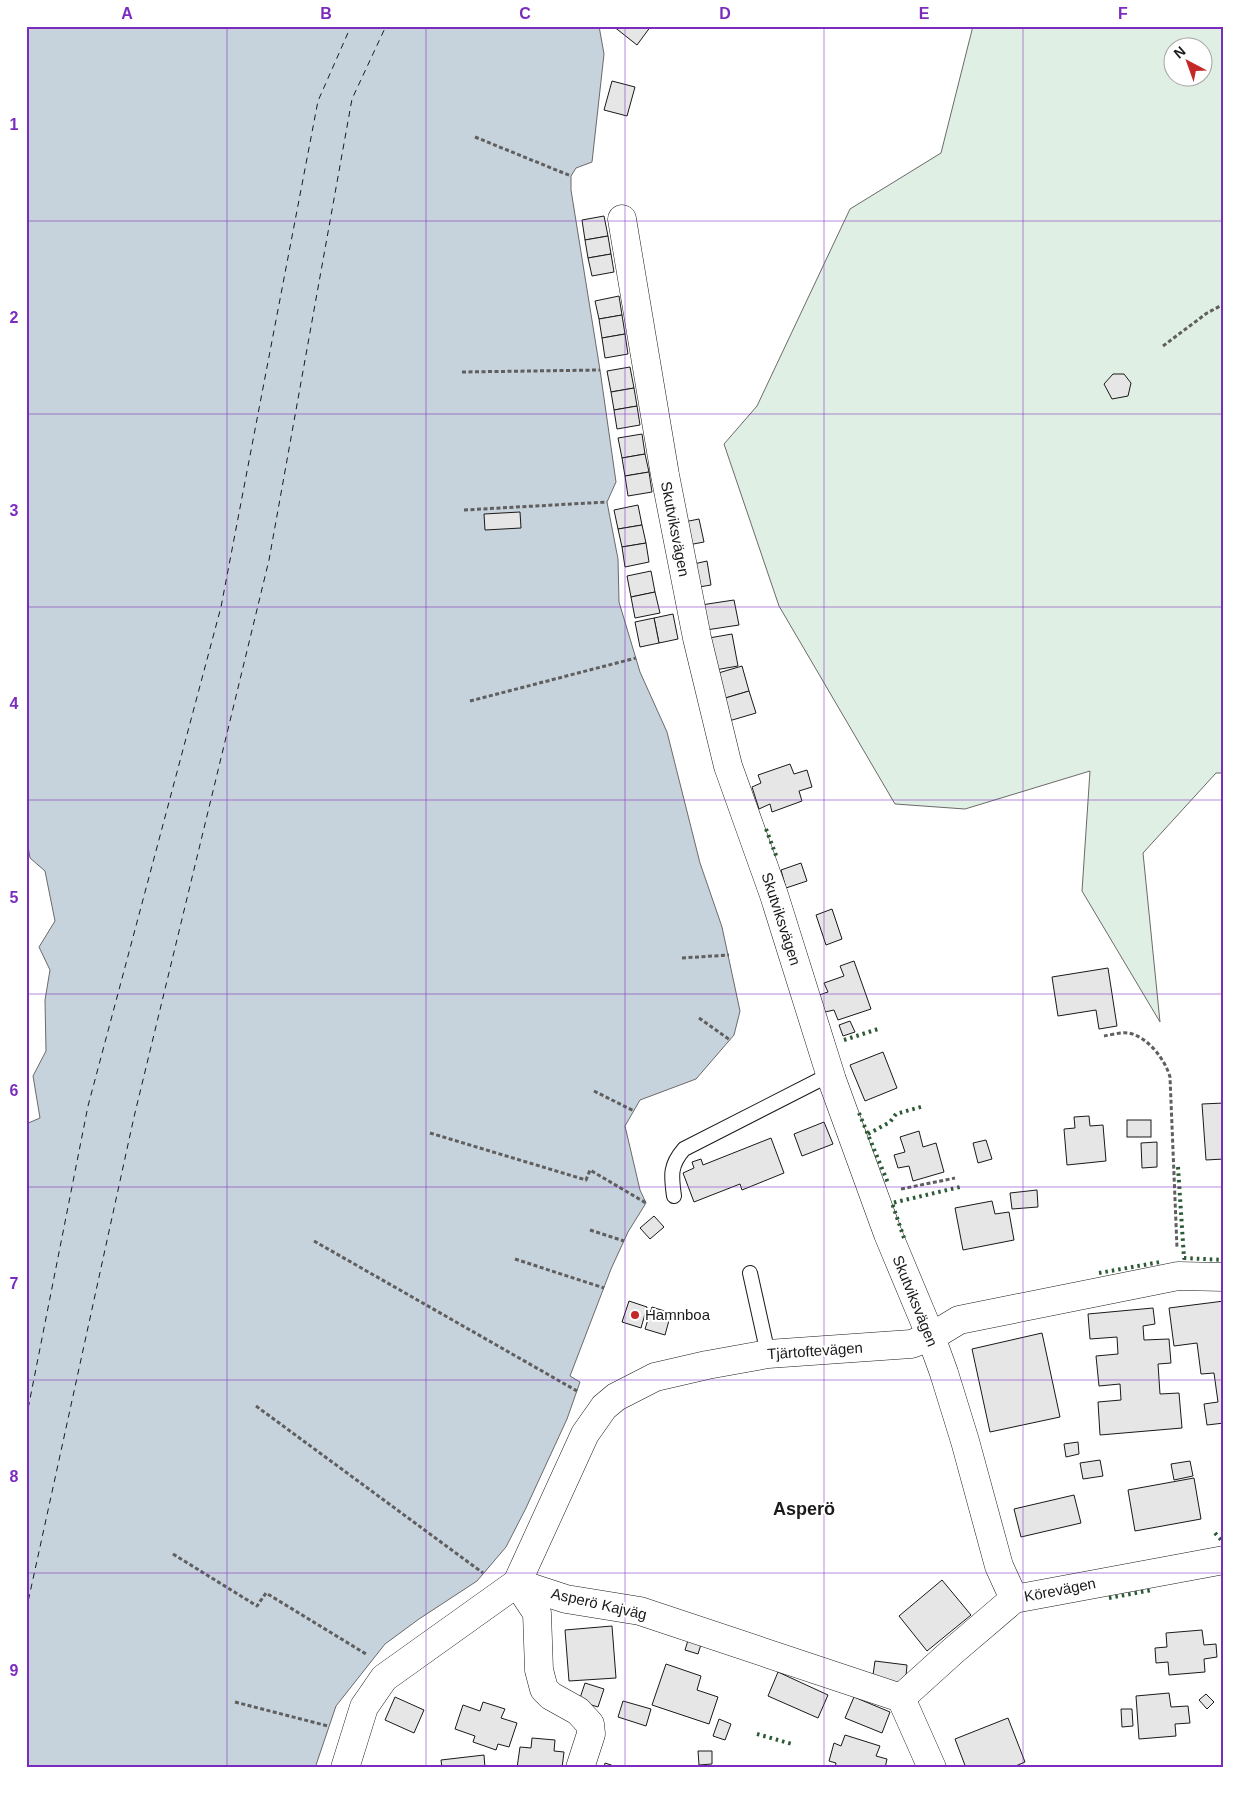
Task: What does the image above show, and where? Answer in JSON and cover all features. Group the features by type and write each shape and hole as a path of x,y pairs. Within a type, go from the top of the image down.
{"street":[{"name":"Skutviksvägen","path":"622,219 665,475 697,638 728,766 774,895 831,1074 874,1195 888,1234 931,1337 965,1441 999,1566 1014,1599"},
{"name":"Tjärtoftevägen","path":"517,1583 585,1434 604,1407 616,1397 655,1377 706,1365 768,1354 911,1344 931,1337 959,1320 1178,1276 1224,1277"},
{"name":"Körevägen","path":"901,1698 1014,1599 1224,1560"},
{"name":"Asperö Kajväg","path":"517,1583 566,1599 640,1611 901,1698"},
{"path":"345,1768 364,1706 384,1678 517,1583 537,1613 539,1670 544,1688 551,1696 578,1711 590,1724 591,1734 580,1768"},
{"path":"901,1698 932,1768"}],"lane":[{"path":"674,1196 671,1174 675,1159 684,1149 831,1074"},
{"path":"750,1273 768,1354"}],"path":[{"path":"475,137 571,176"},
{"path":"1163,346 1207,313 1224,304"},
{"path":"462,372 600,370"},
{"path":"464,510 607,502"},
{"path":"470,701 636,658"},
{"path":"682,958 728,955"},
{"path":"699,1018 730,1040"},
{"path":"1104,1036 1126,1032 1136,1035 1159,1054 1168,1069 1178,1276"},
{"path":"594,1091 634,1111"},
{"path":"430,1133 586,1180 590,1170 646,1203"},
{"path":"874,1195 955,1178"},
{"path":"590,1230 624,1241"},
{"path":"314,1241 577,1391"},
{"path":"515,1259 604,1288"},
{"path":"256,1406 484,1574"},
{"path":"173,1554 257,1606 266,1593 373,1658"},
{"path":"235,1702 328,1726"}],"green space":[{"path":"973,26 1224,26 1224,773 1216,773 1143,853 1160,1022 1082,891 1090,771 965,809 895,804 779,606 724,444 757,406 850,209 941,153"}],"shaded area":[{"path":"26,26 599,26 604,54 592,162 576,168 571,176 571,190 616,482 607,502 618,559 619,602 640,672 667,732 700,863 722,927 740,1011 734,1035 696,1079 640,1100 625,1126 640,1190 646,1203 628,1232 611,1269 570,1376 580,1382 567,1419 506,1547 477,1581 385,1644 336,1706 315,1768 26,1768 26,1124 40,1118 33,1076 46,1051 45,1000 50,970 39,947 55,921 45,871 30,858 26,835"}],"building":[{"path":"613,26 651,26 637,45"},
{"path":"612,81 635,87 627,116 604,110"},
{"path":"604,216 608,236 585,240 582,220"},
{"path":"608,236 611,254 588,258 585,240"},
{"path":"611,254 614,272 592,276 588,258"},
{"path":"619,296 622,315 599,319 595,301"},
{"path":"622,315 625,334 602,338 599,319"},
{"path":"625,334 628,354 605,358 602,338"},
{"path":"630,367 634,388 611,392 607,371"},
{"path":"1113,374 1124,374 1131,383 1128,396 1112,399 1104,384"},
{"path":"634,388 637,406 614,410 611,392"},
{"path":"637,406 640,425 617,429 614,410"},
{"path":"642,434 645,454 622,458 618,438"},
{"path":"645,454 649,472 625,476 622,458"},
{"path":"649,472 652,492 628,496 625,476"},
{"path":"638,505 642,525 618,529 614,510"},
{"path":"520,512 521,528 485,530 484,514"},
{"path":"699,519 704,542 688,545 684,522"},
{"path":"642,525 646,543 622,547 618,529"},
{"path":"646,543 649,562 625,567 622,547"},
{"path":"707,561 711,585 693,588 689,565"},
{"path":"651,571 655,592 631,597 627,576"},
{"path":"655,592 660,613 635,618 631,597"},
{"path":"734,600 739,625 706,630 701,605"},
{"path":"673,614 678,639 659,643 654,618"},
{"path":"654,618 659,643 640,647 635,622"},
{"path":"732,634 738,666 715,670 709,638"},
{"path":"742,666 749,691 722,699 715,674"},
{"path":"749,691 756,713 729,721 722,699"},
{"path":"790,764 794,774 807,770 812,787 799,791 802,801 772,812 770,804 759,809 752,787 761,783 758,775"},
{"path":"801,863 807,881 786,888 781,870"},
{"path":"832,909 842,939 826,945 816,915"},
{"path":"854,961 871,1009 838,1020 834,1010 825,1012 819,995 828,992 824,983 844,976 840,966"},
{"path":"1108,968 1117,1026 1099,1029 1096,1010 1058,1016 1052,977"},
{"path":"850,1021 855,1032 843,1036 839,1025"},
{"path":"883,1052 897,1088 865,1101 850,1065"},
{"path":"1224,1103 1224,1159 1206,1160 1202,1104"},
{"path":"1089,1116 1090,1126 1103,1125 1106,1161 1067,1165 1064,1129 1075,1128 1074,1117"},
{"path":"1127,1120 1151,1120 1151,1137 1127,1137"},
{"path":"824,1122 833,1144 802,1156 794,1134"},
{"path":"919,1131 923,1147 936,1143 944,1172 913,1181 909,1166 898,1168 894,1155 905,1152 900,1137"},
{"path":"771,1138 784,1173 742,1190 740,1184 694,1202 683,1173 694,1168 692,1162 701,1159 703,1165"},
{"path":"986,1140 992,1159 978,1163 973,1143"},
{"path":"1157,1142 1157,1167 1142,1168 1141,1143"},
{"path":"1037,1190 1038,1207 1012,1209 1010,1193"},
{"path":"992,1201 995,1214 1009,1212 1014,1240 963,1250 955,1208"},
{"path":"654,1216 664,1227 650,1239 640,1228"},
{"name":"Hamnboa","path":"629,1301 647,1307 641,1328 622,1322"},
{"path":"1224,1301 1224,1423 1207,1425 1204,1404 1218,1402 1214,1373 1201,1374 1197,1343 1174,1346 1169,1308"},
{"path":"652,1307 671,1313 665,1335 645,1329"},
{"path":"1153,1308 1155,1324 1143,1326 1144,1340 1169,1339 1171,1363 1158,1364 1160,1394 1179,1393 1182,1428 1100,1435 1098,1402 1121,1400 1120,1384 1099,1386 1096,1356 1118,1354 1117,1337 1090,1339 1088,1314"},
{"path":"1042,1333 1060,1417 990,1432 972,1349"},
{"path":"1078,1442 1079,1454 1066,1457 1064,1444"},
{"path":"1100,1460 1103,1476 1083,1479 1080,1463"},
{"path":"1190,1461 1193,1476 1174,1480 1171,1464"},
{"path":"1194,1478 1201,1519 1135,1531 1128,1490"},
{"path":"1074,1495 1081,1523 1021,1537 1014,1509"},
{"path":"942,1580 971,1615 927,1651 899,1616"},
{"path":"612,1626 616,1678 569,1681 565,1630"},
{"path":"1202,1630 1204,1645 1216,1644 1217,1657 1204,1659 1205,1672 1169,1675 1168,1662 1156,1663 1155,1648 1167,1647 1166,1633"},
{"path":"689,1637 702,1641 698,1654 685,1650"},
{"path":"875,1661 907,1665 905,1687 872,1682"},
{"path":"666,1664 701,1676 697,1690 718,1697 709,1724 652,1705"},
{"path":"778,1672 828,1695 818,1718 768,1696"},
{"path":"585,1683 604,1689 598,1707 579,1701"},
{"path":"1169,1693 1171,1707 1188,1706 1190,1723 1175,1724 1176,1736 1139,1739 1136,1696"},
{"path":"1206,1694 1214,1702 1207,1709 1199,1700"},
{"path":"395,1697 424,1710 414,1733 385,1720"},
{"path":"854,1697 890,1712 882,1733 845,1718"},
{"path":"623,1701 651,1709 646,1726 618,1717"},
{"path":"483,1702 505,1709 501,1718 517,1723 509,1747 498,1744 496,1750 473,1742 475,1736 455,1729 463,1705 480,1711"},
{"path":"1121,1709 1132,1709 1133,1726 1122,1727"},
{"path":"1008,1718 1025,1762 1011,1768 966,1768 955,1739"},
{"path":"719,1719 731,1724 725,1740 713,1736"},
{"path":"845,1735 880,1746 876,1756 887,1759 885,1768 835,1768 836,1763 829,1761 834,1743 841,1746"},
{"path":"532,1738 555,1740 554,1751 564,1752 562,1768 517,1768 520,1747 531,1748"},
{"path":"698,1751 712,1751 712,1764 699,1765"},
{"path":"484,1755 485,1768 442,1768 441,1760"},
{"path":"605,1763 620,1768 604,1768"}],"ferry route":[{"path":"26,1419 88,1106 221,607 318,101 351,26"},
{"path":"26,1611 134,1117 269,560 352,99 386,26"}],"hedge":[{"path":"766,829 777,858"},
{"path":"844,1040 878,1029"},
{"path":"868,1134 890,1122 896,1114 924,1106"},
{"path":"859,1113 888,1183"},
{"path":"1178,1167 1184,1258 1224,1260"},
{"path":"904,1238 892,1203 960,1187"},
{"path":"1099,1273 1160,1262"},
{"path":"1215,1533 1224,1543"},
{"path":"1109,1598 1152,1590"},
{"path":"757,1734 792,1744"}],"place":[{"name":"Hamnboa","path":"635,1315"}],"district":[{"name":"Asperö","path":"804,1509"}]}
